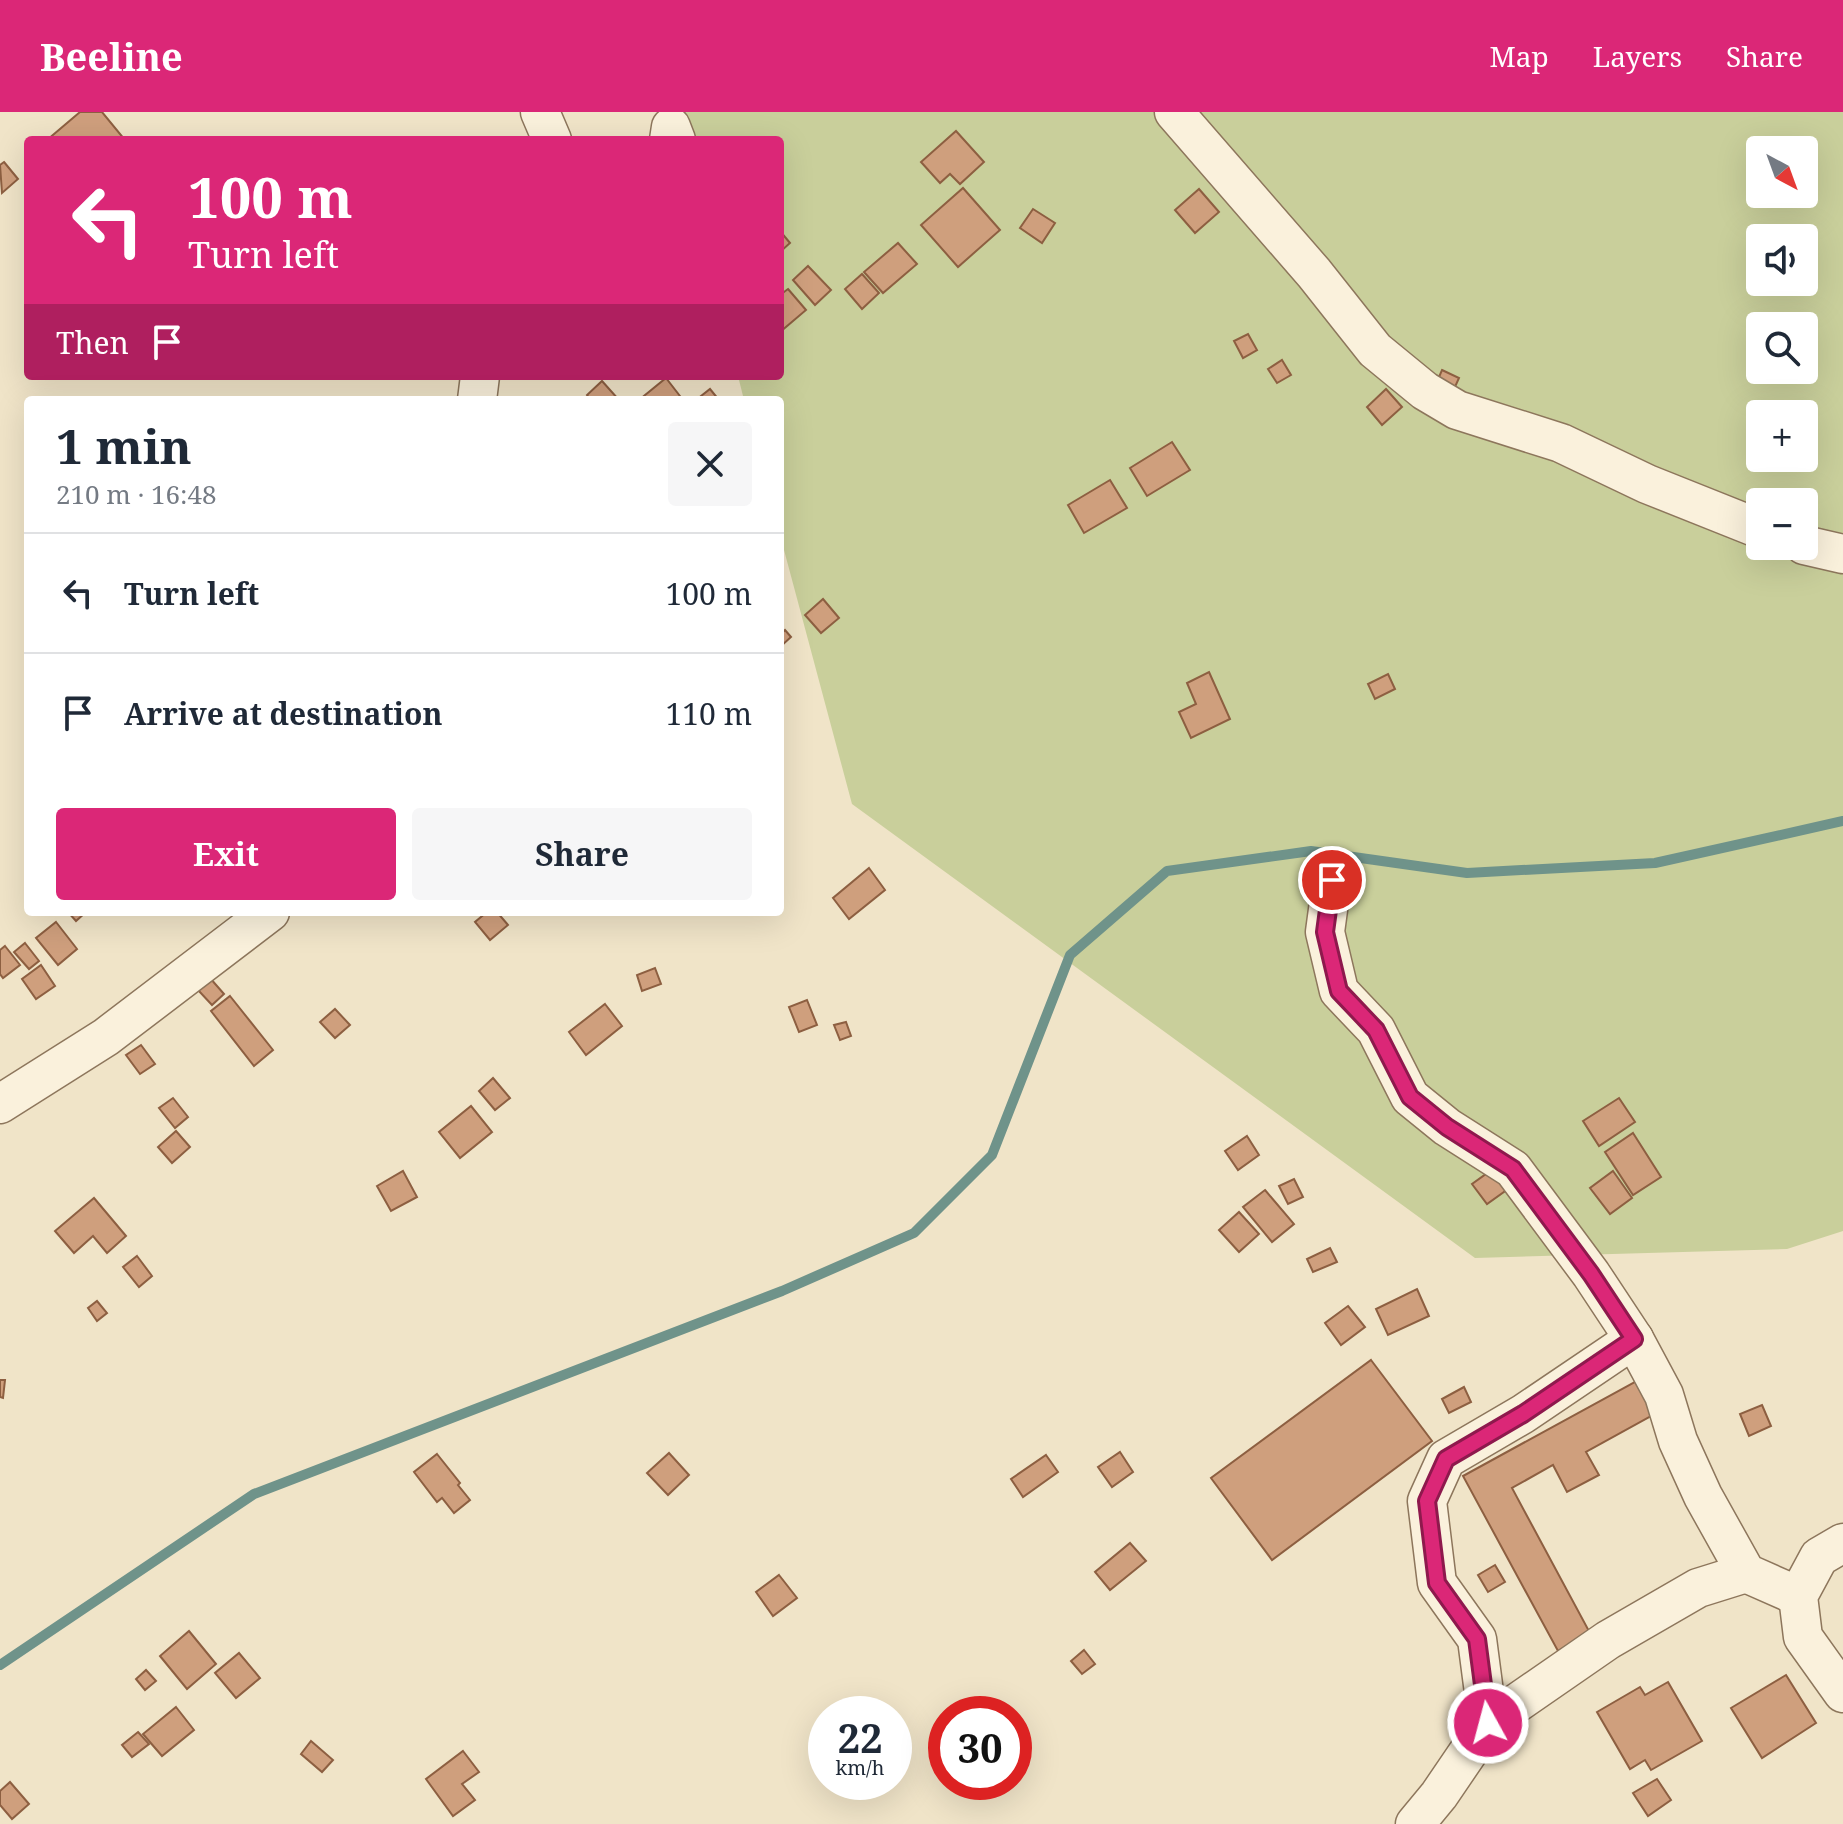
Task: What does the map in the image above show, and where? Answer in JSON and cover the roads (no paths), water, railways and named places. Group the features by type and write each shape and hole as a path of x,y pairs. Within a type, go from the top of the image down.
{"street":[{"path":"540,112 550,136"},
{"path":"1174,112 1314,273 1375,350 1425,391 1457,410 1561,443 1647,484 1746,523"},
{"path":"1818,548 1843,554"},
{"path":"1332,880 1325,932 1339,991 1376,1030 1410,1097 1447,1127 1513,1169 1591,1274 1634,1339 1664,1395 1678,1441 1703,1496 1746,1573 1798,1596"},
{"path":"0,1104 106,1037 265,916"},
{"path":"1488,1723 1477,1639 1437,1583 1427,1501 1446,1459 1523,1414 1634,1339"},
{"path":"1843,1543 1819,1557 1798,1596 1803,1637 1843,1693"},
{"path":"1415,1824 1439,1795 1488,1723 1608,1640 1698,1588 1746,1573"}],"waterway":[{"path":"0,1665 254,1494 782,1291 914,1233 992,1155 1070,955 1167,871 1311,851 1467,873 1655,863 1843,821"}]}
